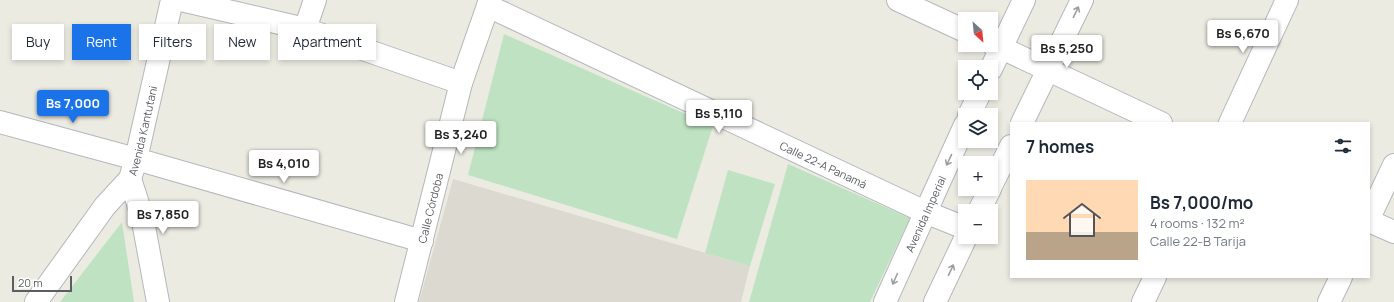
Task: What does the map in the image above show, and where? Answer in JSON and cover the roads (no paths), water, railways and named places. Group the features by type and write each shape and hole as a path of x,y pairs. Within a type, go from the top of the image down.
{"street":[{"name":"Avenida Kantutani","path":"36,302 133,169 172,0"},
{"path":"181,0 284,24"},
{"path":"307,24 315,0"},
{"path":"898,0 958,28"},
{"path":"998,43 1024,0"},
{"path":"1022,122 1082,0"},
{"path":"1230,122 1287,0"},
{"name":"Calle Córdoba","path":"406,302 461,83 489,3"},
{"name":"Calle 22-A Panamá","path":"489,3 925,212 958,225"},
{"path":"998,47 1159,122"},
{"path":"376,54 461,83"},
{"path":"0,122 133,169 422,241"},
{"name":"Avenida Imperial","path":"885,302 958,140"},
{"path":"998,172 1010,148"},
{"path":"1370,217 1394,165"},
{"path":"133,169 158,302"},
{"path":"1370,220 1394,232"},
{"path":"935,302 963,244"},
{"path":"1143,302 1155,278"},
{"path":"1329,302 1341,278"}]}
